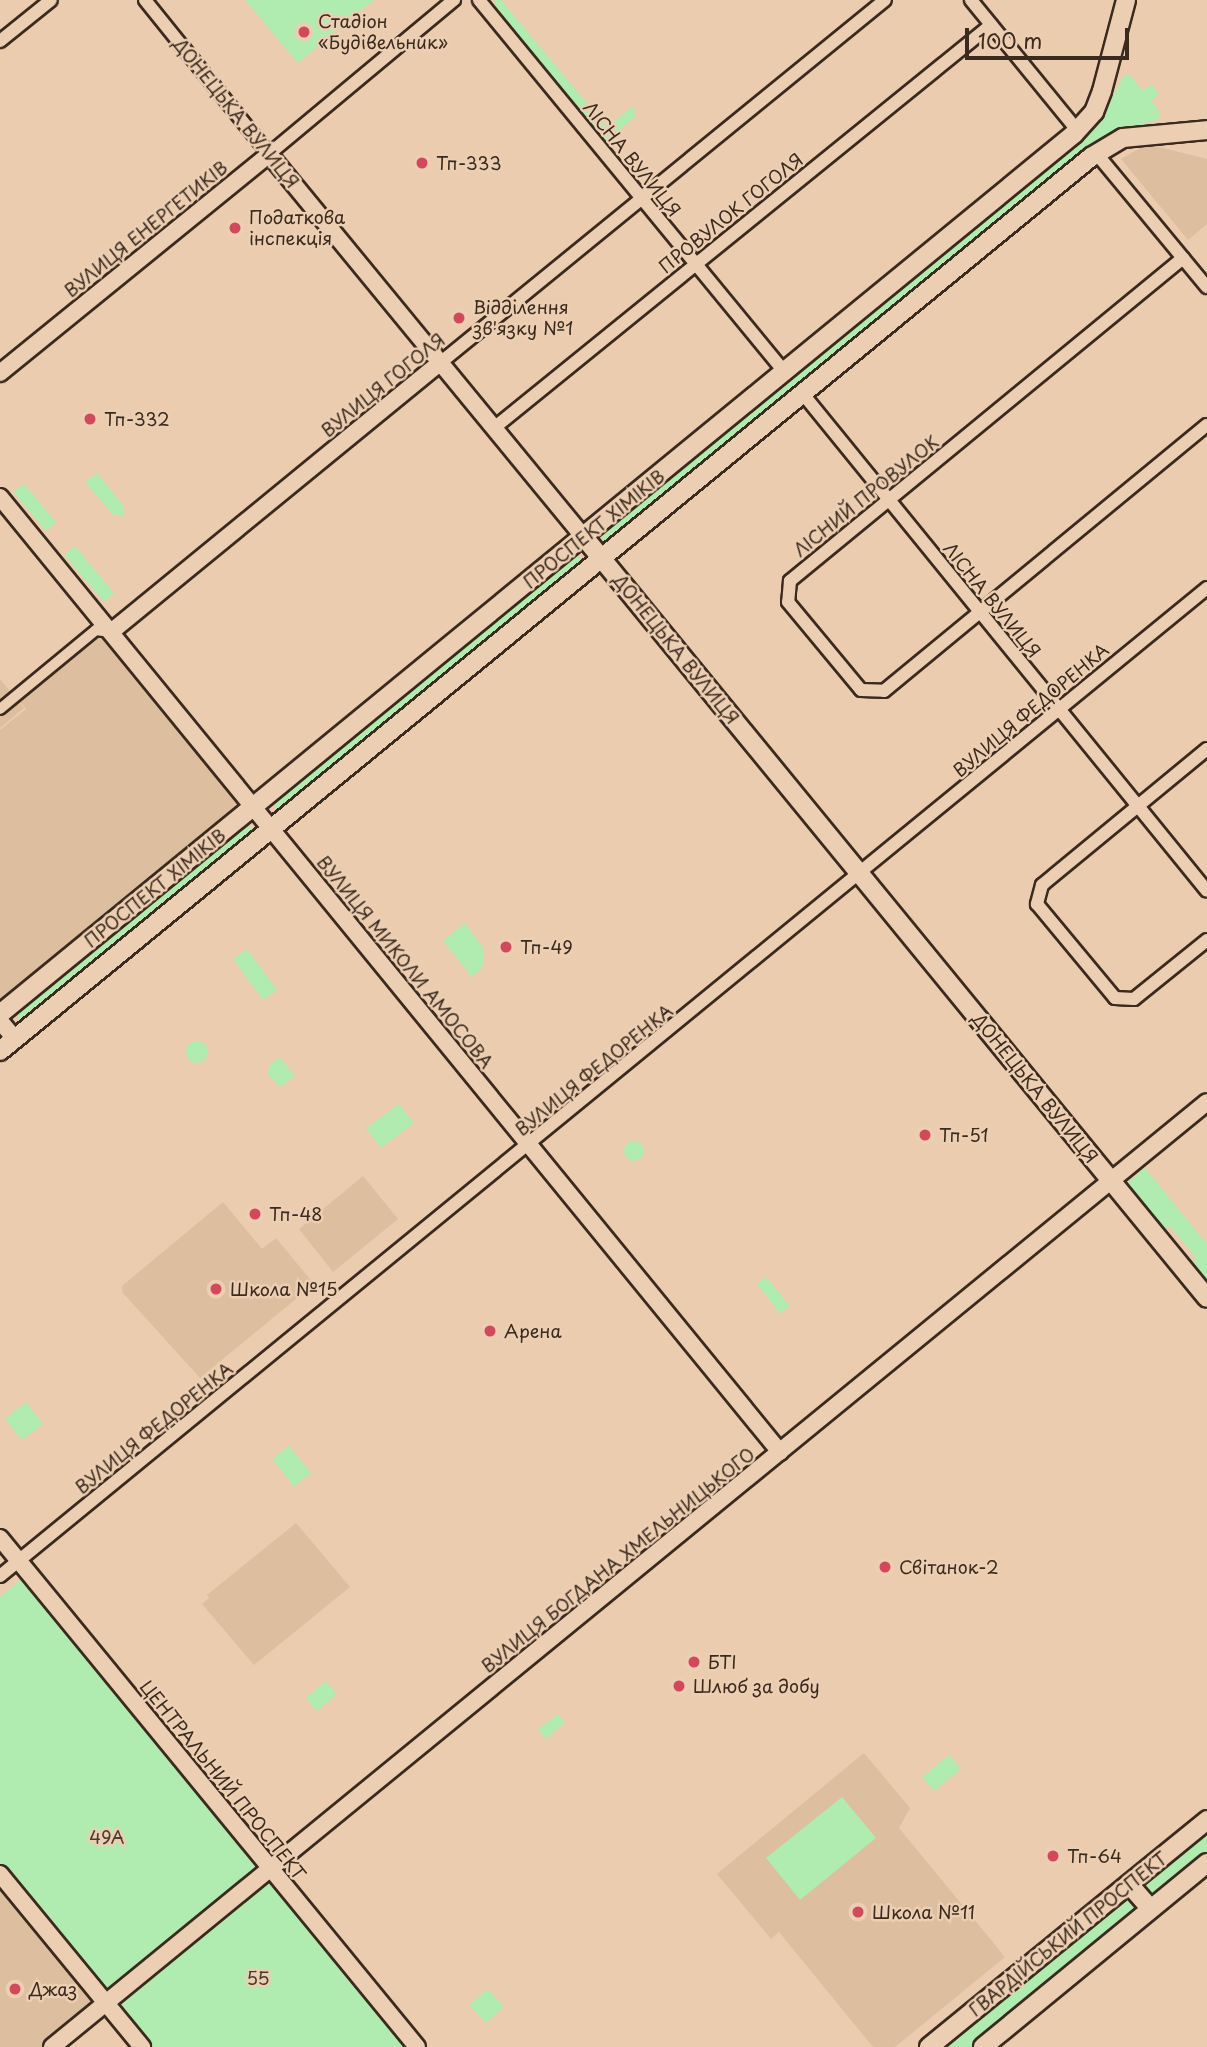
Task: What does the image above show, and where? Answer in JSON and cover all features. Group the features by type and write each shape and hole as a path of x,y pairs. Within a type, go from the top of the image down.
{"main road":[{"name":"ПРОСПЕКТ ХІМІКІВ","path":"0,1014 785,373 1077,130 1094,112 1102,91 1126,0"},
{"name":"ПРОСПЕКТ ХІМІКІВ","path":"0,1051 1096,153 1123,138 1207,131"},
{"name":"ДОНЕЦЬКА ВУЛИЦЯ","path":"584,537 1207,1298"},
{"name":"ГВАРДІЙСЬКИЙ ПРОСПЕКТ","path":"929,2047 1207,1821"},
{"name":"ГВАРДІЙСЬКИЙ ПРОСПЕКТ","path":"983,2047 1207,1863"},
{"path":"1129,1884 1151,1909"}],"street":[{"path":"0,41 51,0"},
{"name":"ДОНЕЦЬКА ВУЛИЦЯ","path":"145,0 584,537"},
{"name":"ЛІСНА ВУЛИЦЯ","path":"479,0 785,373"},
{"name":"ВУЛИЦЯ ГОГОЛЯ","path":"0,709 96,630 111,632 885,0"},
{"path":"971,0 1077,130"},
{"name":"ВУЛИЦЯ ЕНЕРГЕТИКІВ","path":"0,373 449,4"},
{"name":"ПРОВУЛОК ГОГОЛЯ","path":"494,428 991,24"},
{"path":"1096,153 1207,288"},
{"name":"ЛІСНИЙ ПРОВУЛОК","path":"1183,258 790,580 788,602 861,690 884,691 1207,425"},
{"name":"ЛІСНА ВУЛИЦЯ","path":"803,394 1207,891"},
{"name":"ВУЛИЦЯ МИКОЛИ АМОСОВА","path":"0,497 780,1452"},
{"name":"ВУЛИЦЯ ФЕДОРЕНКА","path":"0,1576 860,875 1207,588"},
{"path":"1207,749 1042,885 1037,904 1115,998 1134,999 1207,940"},
{"path":"0,1021 15,1039"},
{"name":"ВУЛИЦЯ БОГДАНА ХМЕЛЬНИЦЬКОГО","path":"52,2047 1207,1102"},
{"name":"ЦЕНТРАЛЬНИЙ ПРОСПЕКТ","path":"0,1538 417,2047"},
{"path":"0,1874 142,2047"}],"shaded area":[{"path":"1147,144 1207,159 1207,224 1188,240 1121,159"},
{"path":"101,630 245,806 0,1005 0,730 26,709 17,698"},
{"path":"0,679 24,708 0,728"},
{"path":"363,1176 398,1219 333,1272 299,1229"},
{"name":"Школа №15","path":"223,1202 262,1249 276,1238 314,1284 200,1378 123,1293 122,1286"},
{"path":"296,1523 350,1587 254,1665 202,1604 209,1598 207,1595"},
{"name":"Школа №11","path":"864,1753 910,1808 899,1828 1005,1957 895,2047 873,2047 779,1932 771,1939 717,1874"},
{"path":"0,1882 98,2002 42,2047 0,2047"}],"green space":[{"name":"Стадіон «Будівельник»","path":"245,0 374,0 298,63"},
{"path":"494,0 501,0 607,127 633,106 635,117 605,142 601,140 497,12"},
{"path":"1124,75 1130,75 1143,91 1151,84 1159,94 1151,101 1160,112 1158,120 1105,135 611,542 602,541 603,532 1097,126"},
{"path":"97,473 124,506 124,516 114,516 85,482"},
{"path":"24,484 56,522 46,531 13,492"},
{"path":"75,546 114,593 104,602 64,555"},
{"path":"576,556 586,561 280,811 275,809 276,800"},
{"path":"244,826 252,827 252,836 26,1020 17,1019 18,1010"},
{"path":"465,923 484,949 484,966 472,977 443,941"},
{"path":"247,949 277,990 263,1000 233,959"},
{"path":"197,1041 205,1044 208,1052 205,1060 197,1063 189,1060 186,1052 189,1044"},
{"path":"279,1057 295,1076 280,1087 268,1075 269,1066"},
{"path":"399,1104 414,1123 381,1148 366,1128"},
{"path":"634,1141 641,1144 644,1151 641,1158 634,1161 627,1158 624,1151 627,1144"},
{"path":"1145,1168 1207,1244 1207,1283 1191,1264 1196,1258 1170,1226 1163,1230 1126,1184"},
{"path":"766,1277 790,1306 780,1314 757,1284"},
{"path":"26,1402 43,1424 22,1440 5,1419"},
{"path":"289,1446 311,1473 294,1487 272,1459"},
{"name":"49А","path":"24,1577 262,1866 106,1994 0,1864 0,1597"},
{"path":"326,1681 337,1694 317,1711 306,1698"},
{"path":"558,1714 565,1723 546,1739 538,1729"},
{"path":"949,1755 961,1769 934,1791 922,1777"},
{"path":"842,1797 876,1838 800,1900 766,1858"},
{"path":"1207,1828 1207,1854 1157,1895 1147,1891 1144,1881"},
{"name":"55","path":"269,1879 407,2047 152,2047 116,2004"},
{"path":"1126,1896 1138,1905 1136,1911 971,2047 940,2047"},
{"path":"488,1989 504,2007 486,2023 469,2005"}],"place":[{"name":"Стадіон «Будівельник»","path":"304,32"},
{"name":"Тп-333","path":"422,163"},
{"name":"Податкова інспекція","path":"235,228"},
{"name":"Відділення зв'язку №1","path":"459,318"},
{"name":"Тп-332","path":"90,419"},
{"name":"Тп-49","path":"506,947"},
{"name":"Тп-51","path":"925,1135"},
{"name":"Тп-48","path":"255,1214"},
{"name":"Школа №15","path":"216,1289"},
{"name":"Арена","path":"490,1331"},
{"name":"Світанок-2","path":"885,1567"},
{"name":"БТІ","path":"694,1662"},
{"name":"Шлюб за добу","path":"679,1686"},
{"name":"Тп-64","path":"1053,1856"},
{"name":"Школа №11","path":"858,1912"},
{"name":"Джаз","path":"15,1989"}]}
